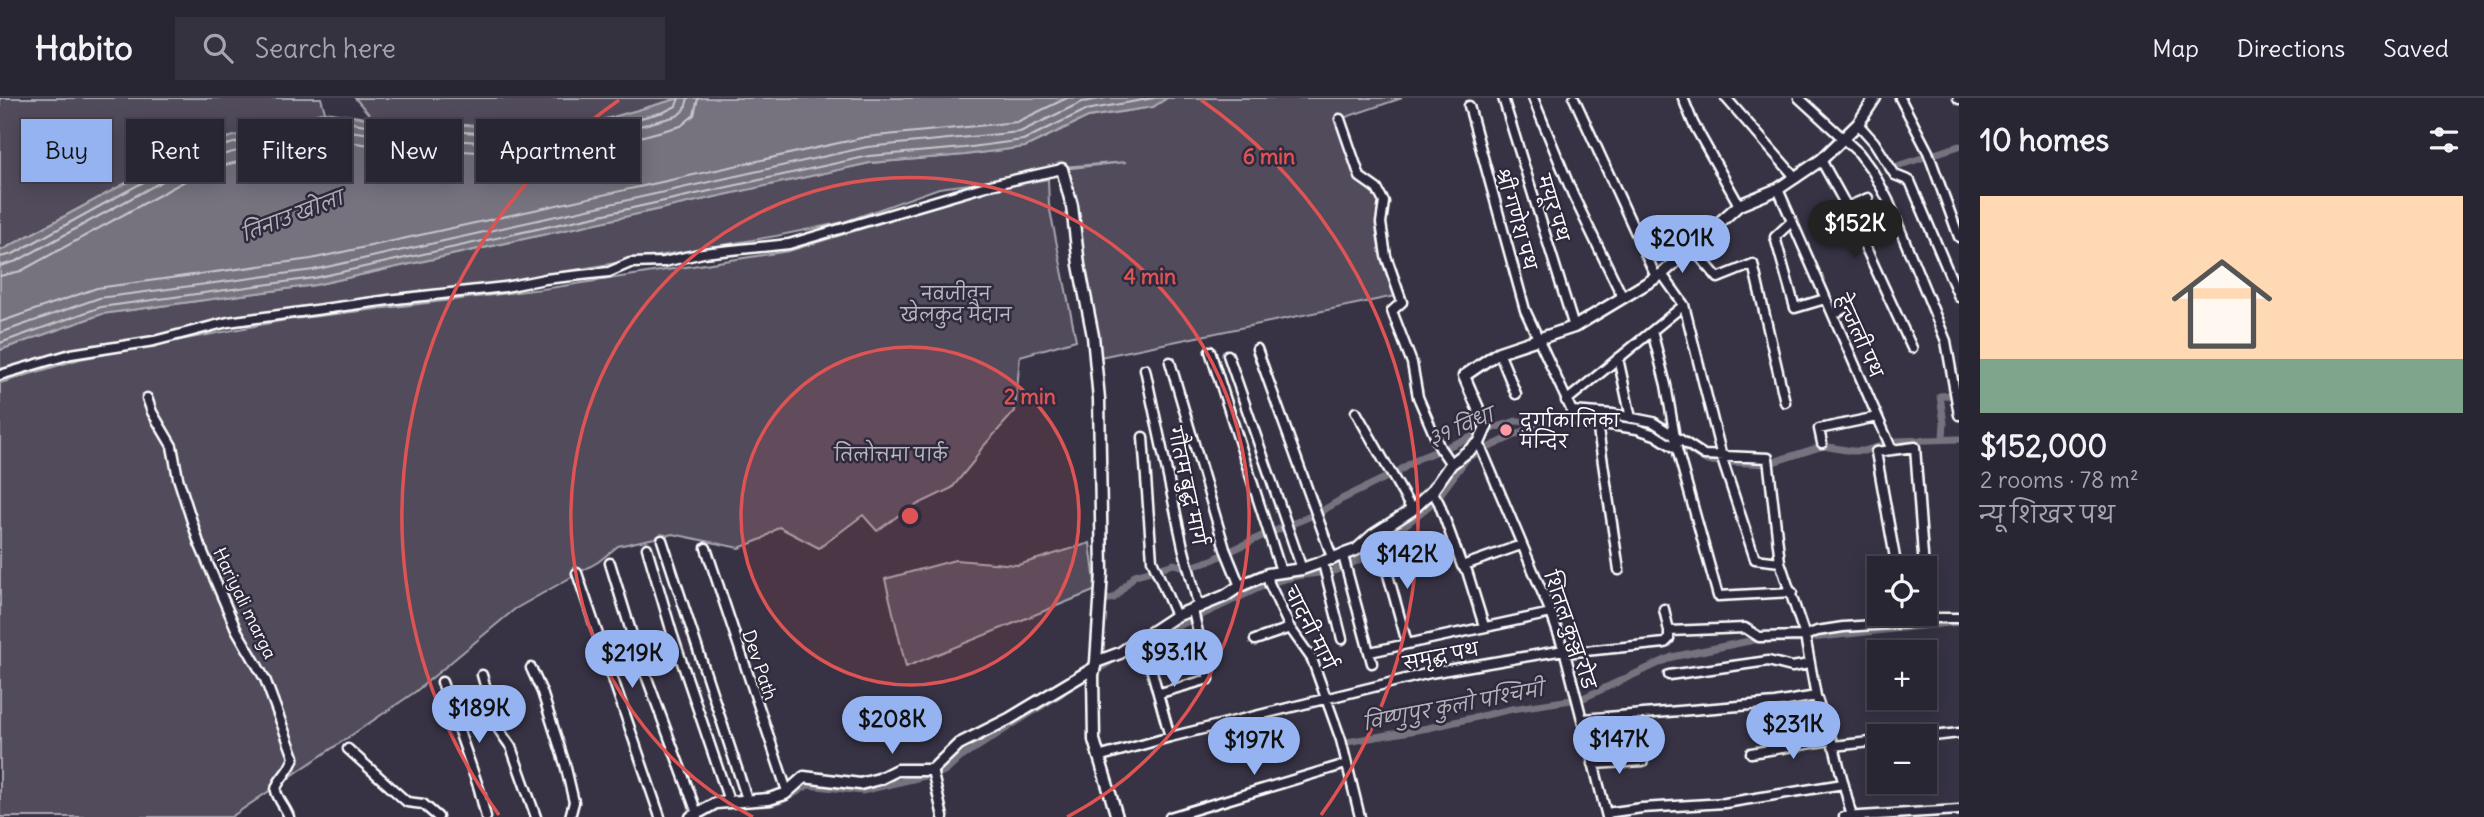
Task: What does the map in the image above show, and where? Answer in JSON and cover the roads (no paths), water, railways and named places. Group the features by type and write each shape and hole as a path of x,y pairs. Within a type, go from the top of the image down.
{"street":[{"name":"मयूर पथ","path":"1503,98 1574,327"},
{"path":"1533,98 1573,195 1623,298"},
{"path":"1574,98 1659,275 1684,305 1723,459 1755,559 1780,562"},
{"path":"1683,98 1693,123 1739,205"},
{"path":"1726,98 1796,178"},
{"path":"1799,98 1845,139 1873,172 1888,201 1946,341 1959,415"},
{"path":"610,563 637,651 694,815 716,803 769,799 785,794 804,777 860,783 879,779 897,770 932,770 960,744 1009,719 1120,653 1175,616 1196,610 1268,574 1328,562 1356,550 1373,535 1412,510 1432,491 1451,464 1480,443 1486,426 1464,376 1499,352 1574,327 1659,275 1739,205 1779,189 1821,160 1845,139 1875,98"},
{"path":"1900,98 1929,155 1959,237"},
{"name":"श्री गणेश पथ","path":"1469,106 1525,310 1574,415"},
{"path":"1340,119 1360,177 1377,189 1384,202 1381,222 1387,256 1402,302 1392,311 1412,363 1418,397 1440,448 1451,464"},
{"path":"1858,124 1874,142 1895,175 1910,181 1959,297"},
{"path":"1821,160 1847,207 1912,348"},
{"path":"0,375 71,355 155,341 228,323 608,272 630,263 664,262 703,253 789,244 986,186 1062,169 1072,206 1079,265 1093,336 1099,400 1102,573 1094,668 1094,740 1117,817"},
{"name":"हेन्जली पथ","path":"1779,189 1889,444"},
{"path":"1847,207 1868,198"},
{"path":"1792,221 1776,237 1794,308 1825,299"},
{"path":"1691,246 1718,278 1753,264 1785,402"},
{"path":"1566,401 1684,305"},
{"path":"1833,316 1849,305"},
{"path":"1652,331 1666,385 1677,449 1718,596 1791,592"},
{"path":"1257,349 1328,562 1327,574 1342,639"},
{"path":"1210,351 1281,570"},
{"path":"1499,352 1516,394"},
{"path":"1228,355 1302,569"},
{"path":"1618,358 1631,418"},
{"path":"1170,362 1226,552 1240,586"},
{"name":"गौतम बुद्ध मार्ग","path":"1145,369 1209,678 1160,693"},
{"name":"Hariyali marga","path":"147,398 172,446 178,478 199,543 236,629 265,679 294,757 292,767 276,783 276,792 289,817"},
{"path":"1356,412 1412,510"},
{"path":"1574,415 1602,413 1653,422 1674,433 1704,455 1768,462 1780,562 1805,636 1816,696 1832,743 1849,816 1959,810"},
{"path":"1574,415 1597,423 1655,435 1677,449"},
{"path":"1822,443 1819,429 1877,418"},
{"path":"1597,423 1619,570"},
{"path":"1143,437 1152,560 1175,616"},
{"name":"शितल कुञ्ज रोड","path":"1480,443 1564,651 1606,815"},
{"path":"1895,556 1876,452 1889,444 1915,447 1923,556"},
{"path":"1432,491 1462,566 1467,571 1483,626"},
{"path":"1373,535 1380,546 1407,643"},
{"path":"662,540 747,799"},
{"path":"1462,566 1521,545"},
{"path":"647,548 729,801"},
{"name":"Dev Path","path":"706,548 786,791"},
{"path":"1343,556 1372,663"},
{"path":"577,573 660,817"},
{"name":"चादनी मार्ग","path":"1268,574 1269,583 1290,628 1311,659 1340,740 1360,817"},
{"path":"1664,609 1669,631 1745,628 1759,637 1805,636 1817,631 1867,625"},
{"path":"1370,652 1550,613"},
{"path":"1937,618 1959,618"},
{"path":"1255,640 1290,628"},
{"name":"समृद्ध पथ","path":"1098,757 1430,673 1564,651 1665,643 1669,639 1669,631"},
{"path":"1143,639 1170,737"},
{"path":"1669,675 1768,661 1793,667 1809,664"},
{"path":"531,667 542,692 565,764 574,802 570,817"},
{"path":"482,675 497,727 511,747 536,817"},
{"path":"442,682 486,817"},
{"path":"1583,719 1775,703 1816,696"},
{"path":"1937,736 1959,733"},
{"path":"1751,753 1867,742"},
{"path":"348,749 407,802 423,804 438,817"},
{"path":"1593,764 1643,761"},
{"path":"1170,817 1346,764"},
{"path":"932,770 943,817"},
{"path":"1606,815 1642,808 1726,803 1843,784"}],"water":[{"name":"तिनाउ खोला","path":"680,98 1167,98 1153,107 1088,117 1025,147 870,163 315,285 102,314 0,350 0,251 128,182 224,182 224,139 238,135 238,182 352,182 352,119 299,119 325,112 373,119 366,119 366,182 462,182 462,125 476,126 476,182 640,182 640,119 606,119"}],"waterway":[{"path":"1894,167 1959,146"},
{"path":"1943,438 1940,396 1959,394"},
{"path":"1140,644 1269,583 1334,571 1366,557 1436,500 1468,457 1541,423 1558,417 1578,415"},
{"path":"1596,415 1657,430 1707,461 1767,464 1823,446 1852,451"},
{"name":"३१ विधा","path":"1396,473 1417,459 1494,428 1516,421 1538,423"},
{"path":"1850,451 1864,451 1897,441 1959,439"},
{"name":"३१ विधा","path":"1322,511 1385,478"},
{"name":"३१ विधा","path":"1275,531 1311,516"},
{"name":"३१ विधा","path":"1191,567 1264,535"},
{"name":"३१ विधा","path":"1161,568 1174,564 1181,566"},
{"name":"३१ विधा","path":"1103,600 1114,598 1135,575 1150,571"},
{"name":"विष्णुपुर कुलो पश्चिमी","path":"1811,638 1959,622"},
{"name":"विष्णुपुर कुलो पश्चिमी","path":"1581,699 1672,657 1754,640 1800,640"},
{"path":"1092,673 1118,657"},
{"path":"749,803 767,804 781,801 808,785 862,791 946,771 960,758 1062,693"},
{"name":"विष्णुपुर कुलो पश्चिमी","path":"1341,743 1571,700"}],"place":[{"name":"दुर्गाकालिका मन्दिर","path":"1506,430"}],"park label":[{"name":"नवजीवन खेलकुद मैदान","path":"956,304"},
{"name":"तिलोत्तमा पार्क","path":"891,454"}]}
